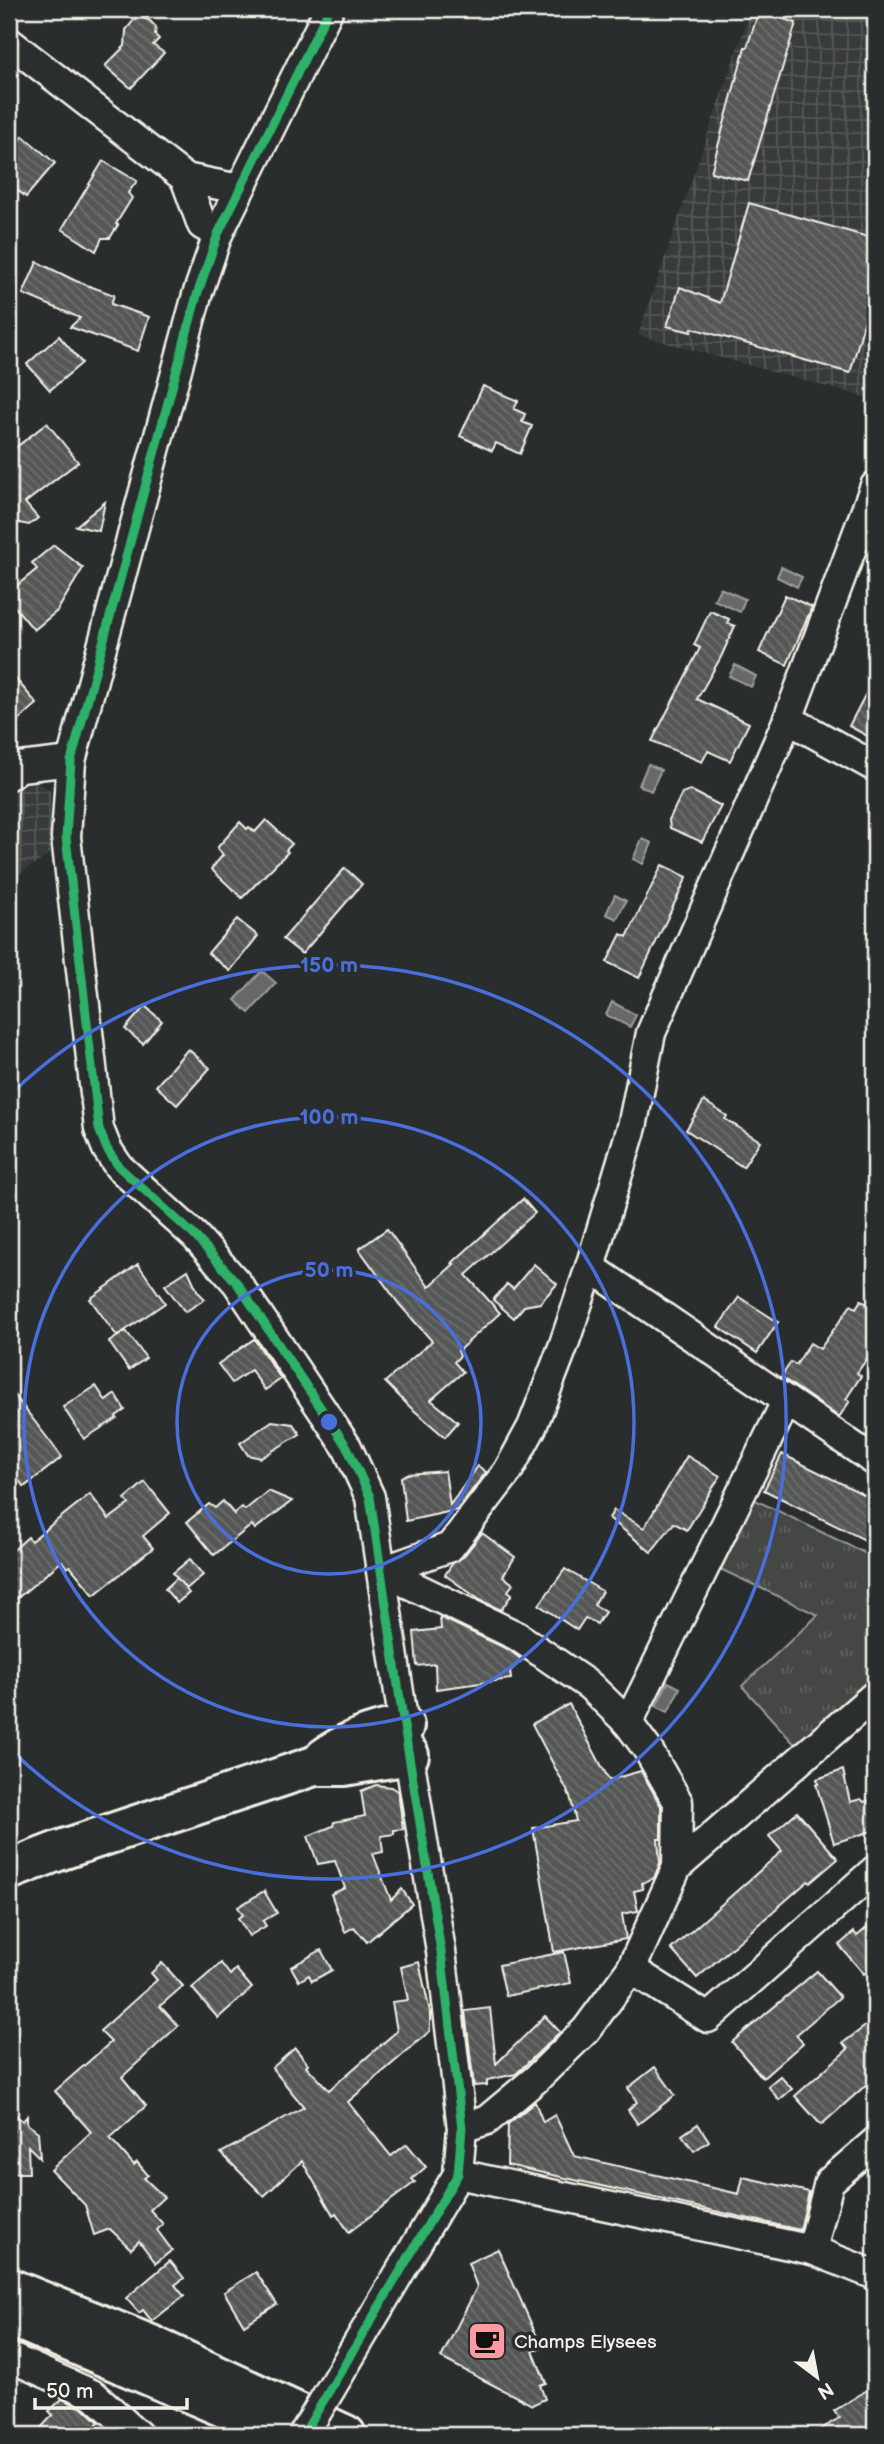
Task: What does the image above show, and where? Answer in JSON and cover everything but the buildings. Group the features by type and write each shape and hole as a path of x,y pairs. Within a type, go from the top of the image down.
{"highway":[{"path":"9,1870 58,1851 314,1766 338,1748 386,1729 407,1740"},
{"path":"9,2288 151,2345 346,2435"},
{"path":"9,2316 237,2413 280,2435"}],"street":[{"path":"303,2435 458,2174 462,2127 441,1951 370,1497 347,1447 237,1283 195,1236 119,1167 107,1149 99,1129 66,837 71,761 197,295 218,234 329,9"},
{"path":"9,42 185,178 239,190"},
{"path":"185,178 202,225 218,234"},
{"path":"382,1572 450,1547 508,1471 532,1427 590,1267 632,1127 651,1033 788,719 875,486"},
{"path":"788,719 875,767"},
{"path":"9,775 20,767 71,761"},
{"path":"590,1267 875,1461"},
{"path":"628,1723 786,1402"},
{"path":"382,1572 516,1636 590,1686 628,1723 678,1802 677,1867 631,1969 586,2030 536,2079 487,2120 462,2127"},
{"path":"677,1867 875,1695"},
{"path":"631,1969 708,2018 875,1870"},
{"path":"812,2250 829,2182 875,2142"},
{"path":"458,2174 812,2250 875,2275"},
{"path":"9,2357 94,2395 129,2432"}],"shaded area":[{"path":"751,9 875,9 875,368 868,398 638,335"},
{"path":"781,567 802,577 797,587 777,577"},
{"path":"720,588 745,599 740,612 714,600"},
{"path":"735,665 756,676 751,687 729,676"},
{"path":"648,764 661,770 651,791 639,785"},
{"path":"21,773 50,790 50,854 9,881 9,782"},
{"path":"642,839 652,843 643,864 633,859"},
{"path":"615,895 626,901 617,919 606,914"},
{"path":"262,971 276,983 249,1013 235,1000"},
{"path":"612,1002 636,1015 630,1027 606,1015"},
{"path":"668,1682 680,1688 668,1712 656,1706"}],"green space":[{"path":"751,1498 875,1558 875,1680 798,1748 742,1686 818,1615 716,1567"}],"cycle path":[{"path":"303,2435 458,2174 462,2128 441,1951 370,1497 347,1447 237,1283 195,1236 119,1167 107,1149 99,1129 66,837 71,761 197,295 218,234 329,9"}],"place":[{"name":"Champs Elysees","path":"487,2341"}]}
